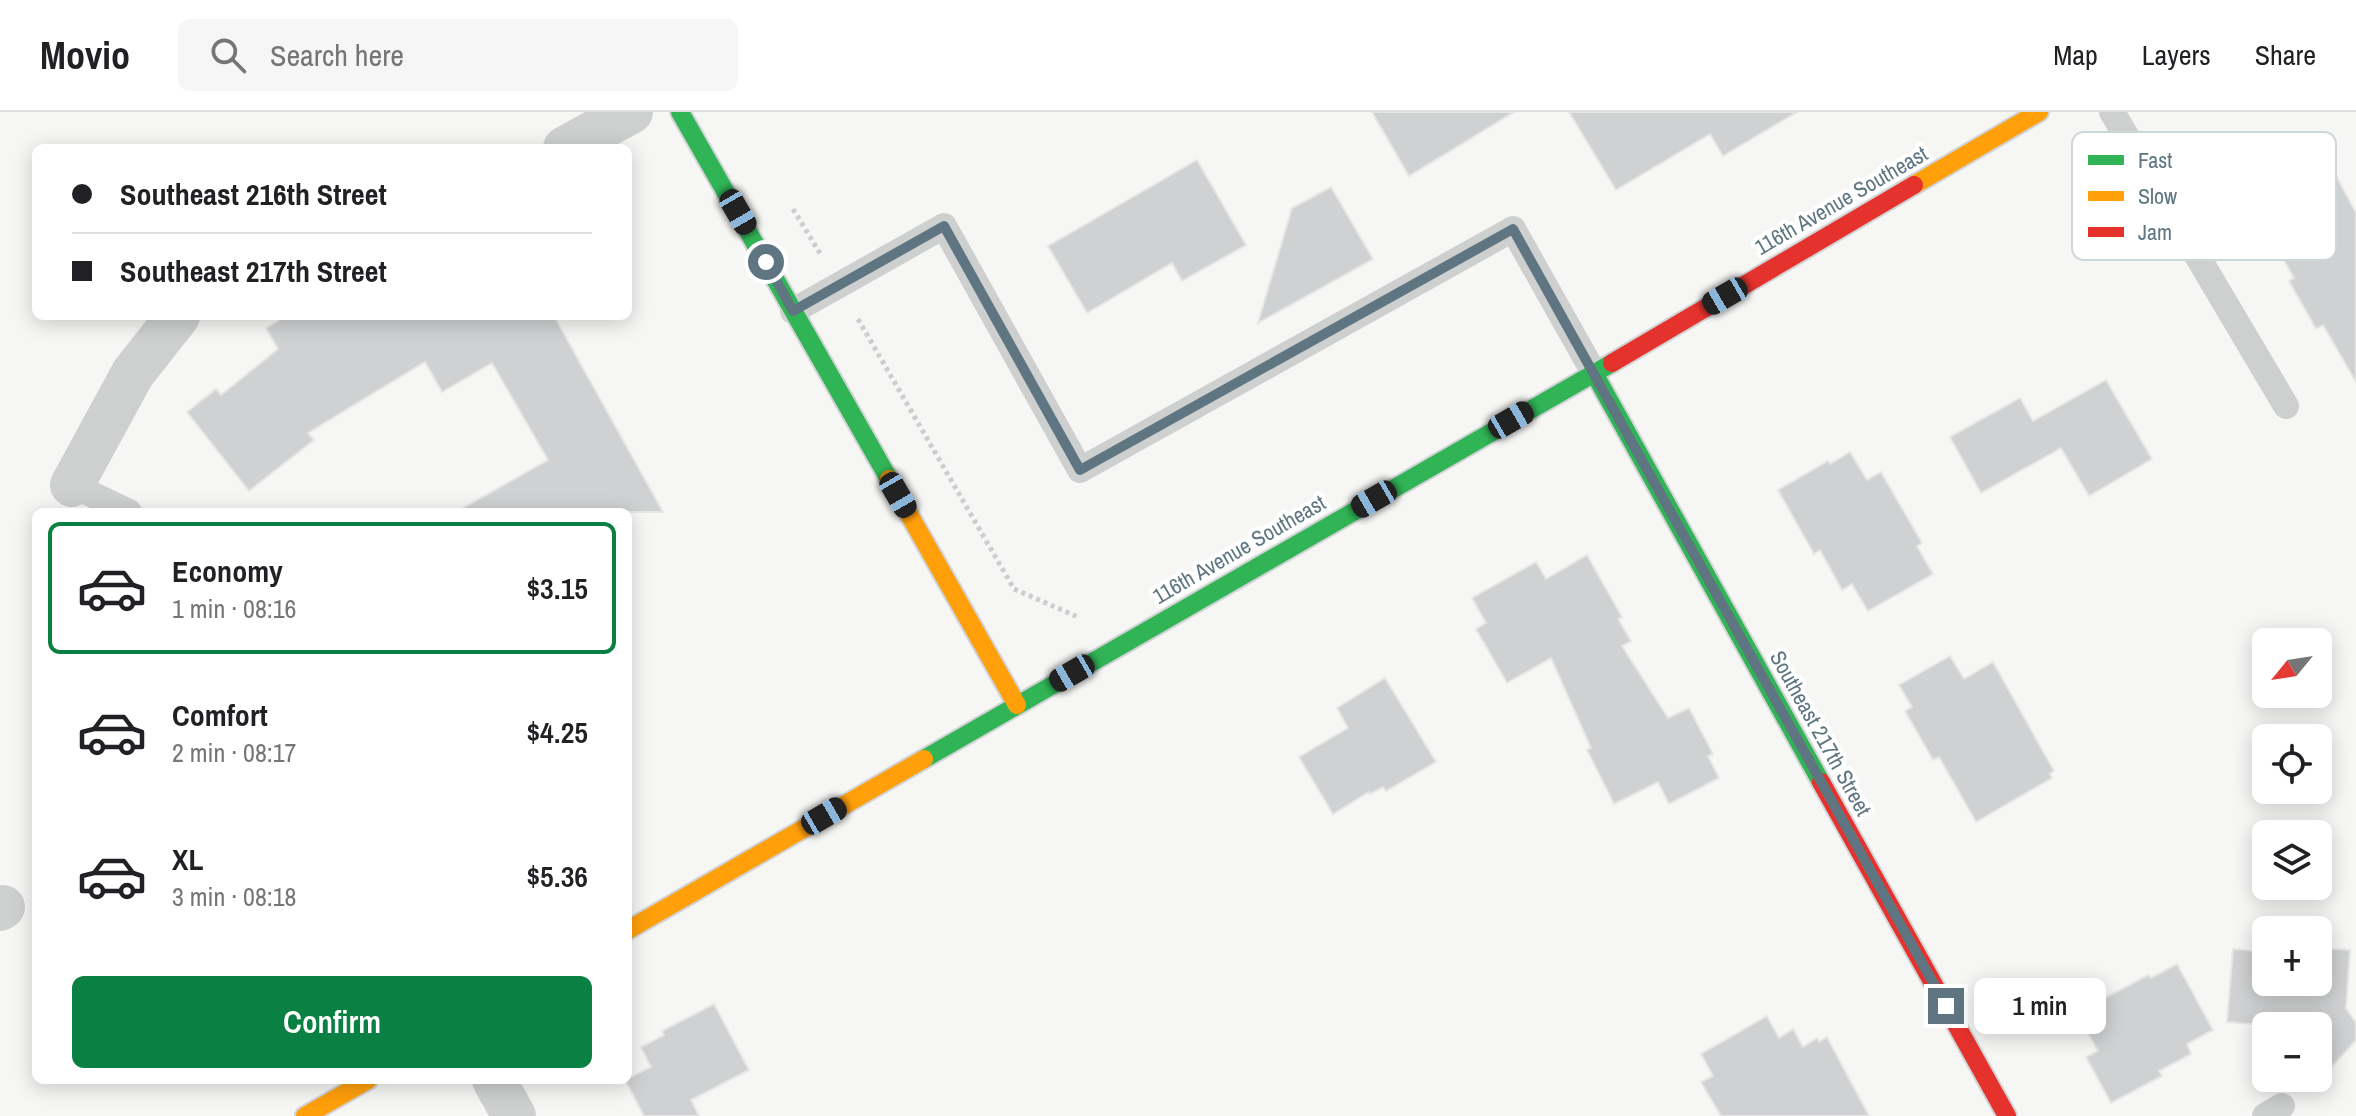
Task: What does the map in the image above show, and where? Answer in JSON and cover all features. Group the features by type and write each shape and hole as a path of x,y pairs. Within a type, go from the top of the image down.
{"main road":[{"path":"680,112 1017,705"},
{"name":"116th Avenue Southeast","path":"632,928 1594,373 2039,112"},
{"name":"Southeast 217th Street","path":"1594,373 2007,1116"},
{"path":"305,1116 361,1084"}],"street":[{"path":"572,144 631,112"},
{"path":"72,485 133,373 175,320"},
{"path":"496,1084 514,1116"}],"lane":[{"path":"2112,112 2124,132"},
{"path":"793,311 944,226 1080,470 1513,229 1594,373"},
{"path":"2200,260 2286,406"},
{"path":"72,485 121,508"}],"path":[{"path":"789,204 1014,589 1085,620"}],"building":[{"path":"1372,112 1514,112 1409,176"},
{"path":"1569,112 1797,112 1723,156 1710,134 1616,190"},
{"path":"1197,160 1246,245 1182,281 1172,263 1087,313 1048,246"},
{"path":"2336,176 2356,213 2356,382 2323,325 2316,329 2289,281 2294,278 2284,260 2336,260"},
{"path":"1331,187 1373,259 1258,323 1292,208"},
{"path":"280,320 556,320 663,512 632,512 632,508 463,508 548,460 492,363 442,392 425,362 308,433 314,440 249,491 187,412 216,389 221,395 278,349 266,328"},
{"path":"2106,380 2152,459 2089,496 2061,448 1981,493 1950,437 2020,398 2033,421"},
{"path":"1850,452 1867,480 1881,472 1922,543 1917,546 1933,574 1868,611 1852,584 1842,590 1820,550 1814,554 1778,490"},
{"path":"1587,555 1622,617 1618,619 1631,641 1622,646 1668,718 1689,708 1713,754 1708,756 1719,778 1669,804 1658,782 1614,804 1587,750 1591,748 1551,658 1507,683 1476,629 1486,623 1472,598 1536,562 1546,579"},
{"path":"1950,656 1964,679 1993,662 2054,771 2050,774 2052,778 1976,822 1939,757 1933,760 1905,711 1912,707 1899,685"},
{"path":"1385,678 1436,762 1386,791 1383,787 1369,792 1333,814 1299,757 1348,728 1337,708"},
{"path":"2233,949 2252,951 2252,996 2332,996 2332,949 2350,950 2346,1008 2356,1023 2356,1040 2332,1067 2332,1012 2252,1012 2252,1024 2227,1022"},
{"path":"2177,964 2213,1030 2187,1044 2191,1054 2159,1071 2162,1076 2111,1103 2086,1057 2098,1051 2077,1013 2148,975 2151,978"},
{"path":"714,1004 749,1070 691,1100 699,1116 644,1116 627,1084 632,1084 632,1076 651,1067 641,1047 664,1035 662,1031"},
{"path":"1767,1016 1779,1038 1793,1029 1803,1047 1817,1038 1819,1042 1827,1037 1869,1116 1721,1116 1701,1082 1713,1076 1701,1054"}],"traffic: fast":[{"path":"680,112 889,479"},
{"path":"924,759 1612,363"},
{"path":"1594,373 1821,782"}],"traffic: slow":[{"path":"1914,185 2039,112"},
{"path":"889,479 1017,705"},
{"path":"632,928 924,759"},
{"path":"305,1116 361,1084"}],"traffic: jam":[{"path":"1612,363 1914,185"},
{"path":"1821,782 2007,1116"}],"route":[{"path":"766,262 793,311 944,226 1080,470 1513,229 1946,1006"}]}
